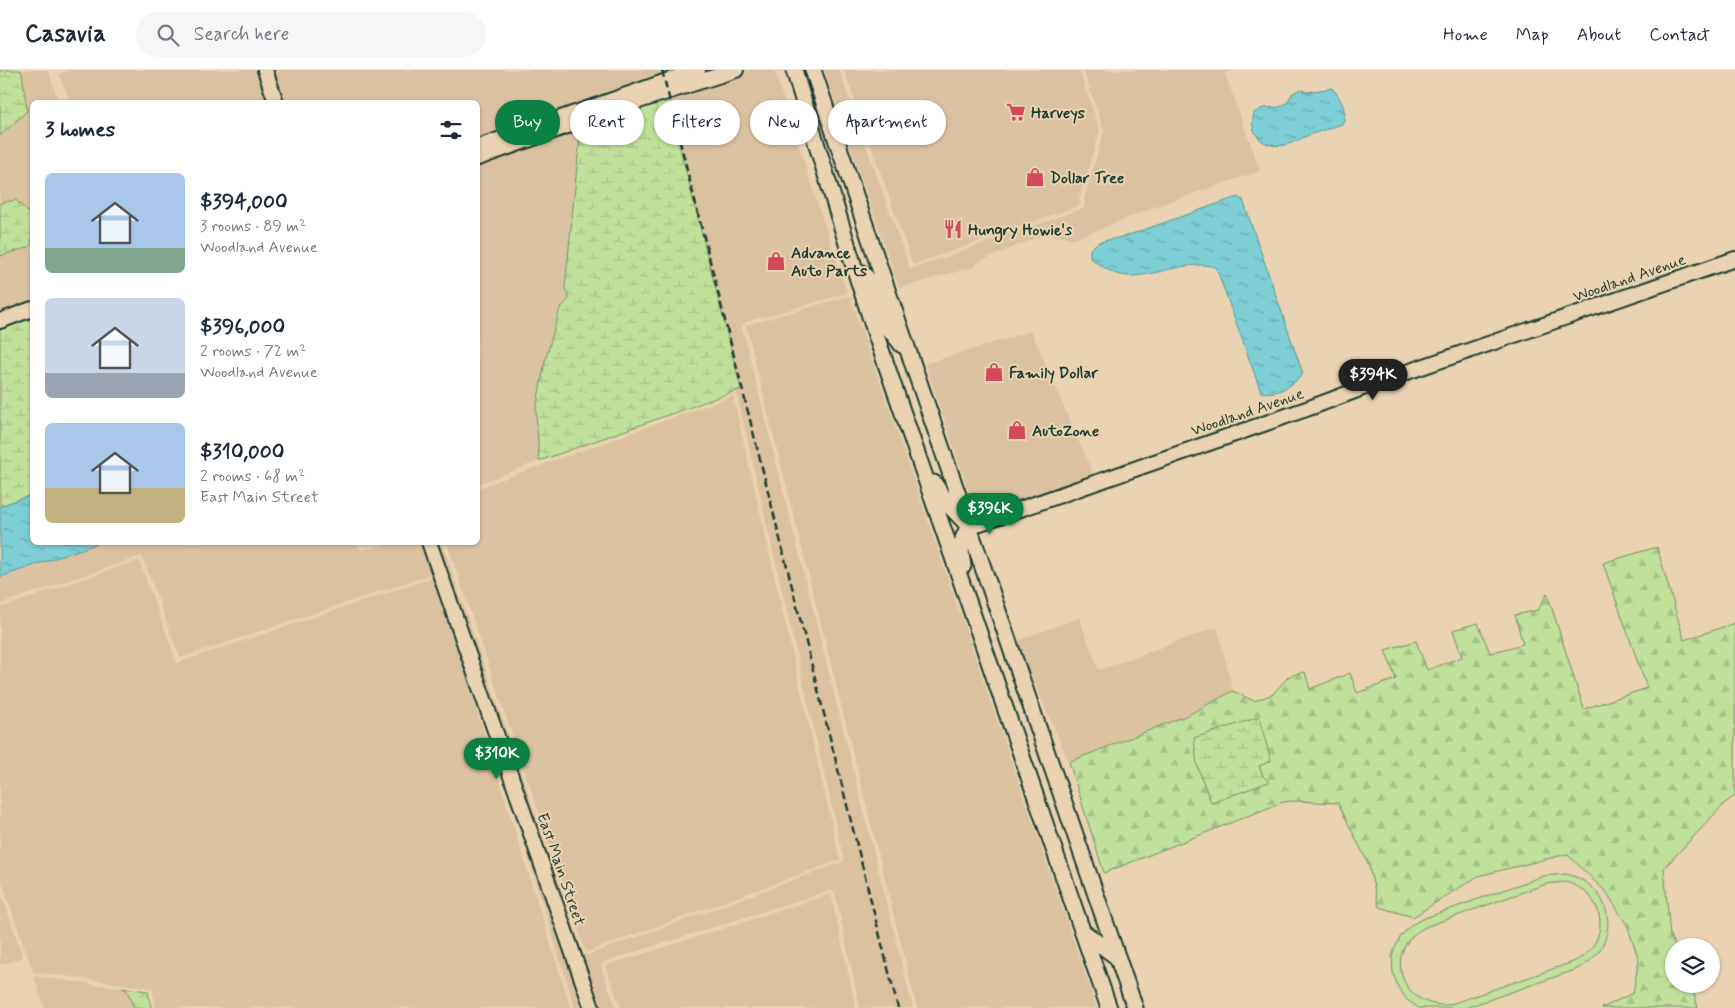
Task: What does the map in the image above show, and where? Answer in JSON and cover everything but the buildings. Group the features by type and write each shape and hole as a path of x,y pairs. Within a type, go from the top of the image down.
{"main road":[{"path":"265,70 275,100"},
{"path":"480,146 698,70"},
{"path":"480,157 626,105 736,70"},
{"path":"794,70 855,270 1109,1008"},
{"path":"813,70 1136,1008"},
{"name":"Woodland Avenue","path":"969,527 1322,404 1384,380 1735,259"},
{"path":"855,270 860,271 870,280 885,322 910,356"},
{"path":"0,321 30,310"},
{"path":"916,448 946,502 969,527"},
{"path":"968,600 961,544 962,537 969,527"},
{"name":"East Main Street","path":"430,545 592,1008"},
{"path":"1082,930 1094,912 1094,887"},
{"path":"1082,930 1118,958"},
{"path":"1104,993 1104,980 1107,971 1118,958"}],"shaded area":[{"path":"20,70 48,70 58,100 30,100 30,214 16,200 0,203 0,136 27,111"},
{"path":"70,70 259,70 270,100 69,100 59,74"},
{"path":"270,70 685,70 599,100 570,100 570,110 560,113 560,100 495,100 495,136 480,141 480,100 280,100"},
{"path":"750,70 774,70 784,100 750,100 750,145 799,145 847,293 746,322 742,327 913,1008 860,1008 835,893 831,890 604,962 601,967 616,1008 597,1008 435,545 443,545 584,955 843,862 737,395 732,392 741,389 679,145 740,145 740,100 671,100 670,96"},
{"path":"824,70 839,70 850,100 834,100"},
{"path":"844,70 1079,70 1100,130 1079,199 1081,205 913,265 871,145 946,145 946,100 855,100"},
{"path":"1083,70 1234,70 1225,73 1260,171 1157,206 1075,239 1045,234 976,263 977,266 899,288 850,145 866,145 909,266 912,269 1084,208 1084,199 1104,131"},
{"path":"570,130 570,145 579,145 565,288 569,299 560,309 545,361 536,410 539,461 480,483 480,162 528,145 560,145 560,134"},
{"path":"30,246 30,306 0,316 0,256"},
{"path":"850,296 1097,1008 917,1008 746,325"},
{"path":"1031,331 1094,476 975,521 967,486 925,364"},
{"path":"733,396 840,860 586,952 448,545 480,545 480,487"},
{"path":"91,545 358,545 363,550 382,545 425,545 435,573 180,658 141,556 0,604 0,577"},
{"path":"139,560 177,663 435,577 571,1008 156,1008 152,988 33,972 0,877 0,608"},
{"path":"1079,618 1099,670 1217,627 1233,691 1188,715 1069,762 1016,641"},
{"path":"506,776 587,1008 575,1008 503,777"},
{"path":"0,890 23,957 0,965"},
{"path":"831,894 856,1008 621,1008 605,966"},
{"path":"34,976 126,989 134,1008 45,1008"}],"green space":[{"path":"0,70 20,70 22,73 27,111 0,136"},
{"path":"670,96 671,100 658,100"},
{"path":"654,101 654,145 679,145 741,389 539,461 536,410 545,361 560,309 569,299 565,288 579,145 644,145 644,105"},
{"path":"16,200 30,214 30,246 0,256 0,203"},
{"path":"30,315 30,496 0,506 0,325"},
{"path":"1657,547 1684,640 1735,623 1735,796 1725,803 1664,868 1671,938 1665,938 1665,993 1694,993 1698,1008 1602,1008 1633,993 1639,960 1627,925 1607,893 1567,854 1478,876 1413,917 1379,907 1368,863 1338,803 1293,801 1283,802 1104,873 1069,762 1188,715 1233,691 1254,701 1273,694 1289,676 1305,672 1310,689 1350,673 1357,693 1396,679 1385,650 1416,641 1427,670 1462,657 1453,630 1478,623 1490,653 1523,644 1515,615 1538,610 1547,593 1584,709 1647,688 1603,563","holes":["1194,738 1259,766 1263,776 1269,782"]},
{"path":"1259,717 1271,761 1259,766 1263,776 1269,782 1211,803 1197,765 1194,738"},
{"path":"1566,874 1583,881 1596,891 1604,904 1608,919 1607,934 1601,948 1590,960 1575,970 1465,1008 1419,1008 1407,1000 1398,987 1393,973 1392,957 1401,936 1411,925 1425,918 1543,876","holes":["1565,882 1579,888 1590,896 1597,907 1600,919 1595,943 1586,954 1573,962 1448,1005 1431,1003 1417,997 1407,987 1400,961 1404,947 1413,935 1428,926 1546,884"]},
{"path":"122,988 148,991 151,1008 134,1008 126,989"}],"water":[{"path":"1332,88 1341,100 1344,110 1345,115 1342,124 1284,145 1276,146 1264,142 1255,133 1253,127 1254,113 1263,108 1279,107 1287,103 1292,94 1300,89 1307,92"},
{"path":"1237,197 1243,200 1303,374 1289,386 1279,391 1261,392 1216,267 1190,266 1128,276 1113,273 1090,258 1090,249 1099,242 1126,236"},
{"path":"30,496 30,545 93,545 0,577 0,506"}],"railway":[{"path":"662,70 898,1008"}],"place":[{"name":"Harveys","path":"1016,112"},
{"name":"Dollar Tree","path":"1035,177"},
{"name":"Hungry Howie's","path":"953,229"},
{"name":"Advance Auto Parts","path":"776,261"},
{"name":"Family Dollar","path":"994,372"},
{"name":"AutoZone","path":"1017,430"}]}
